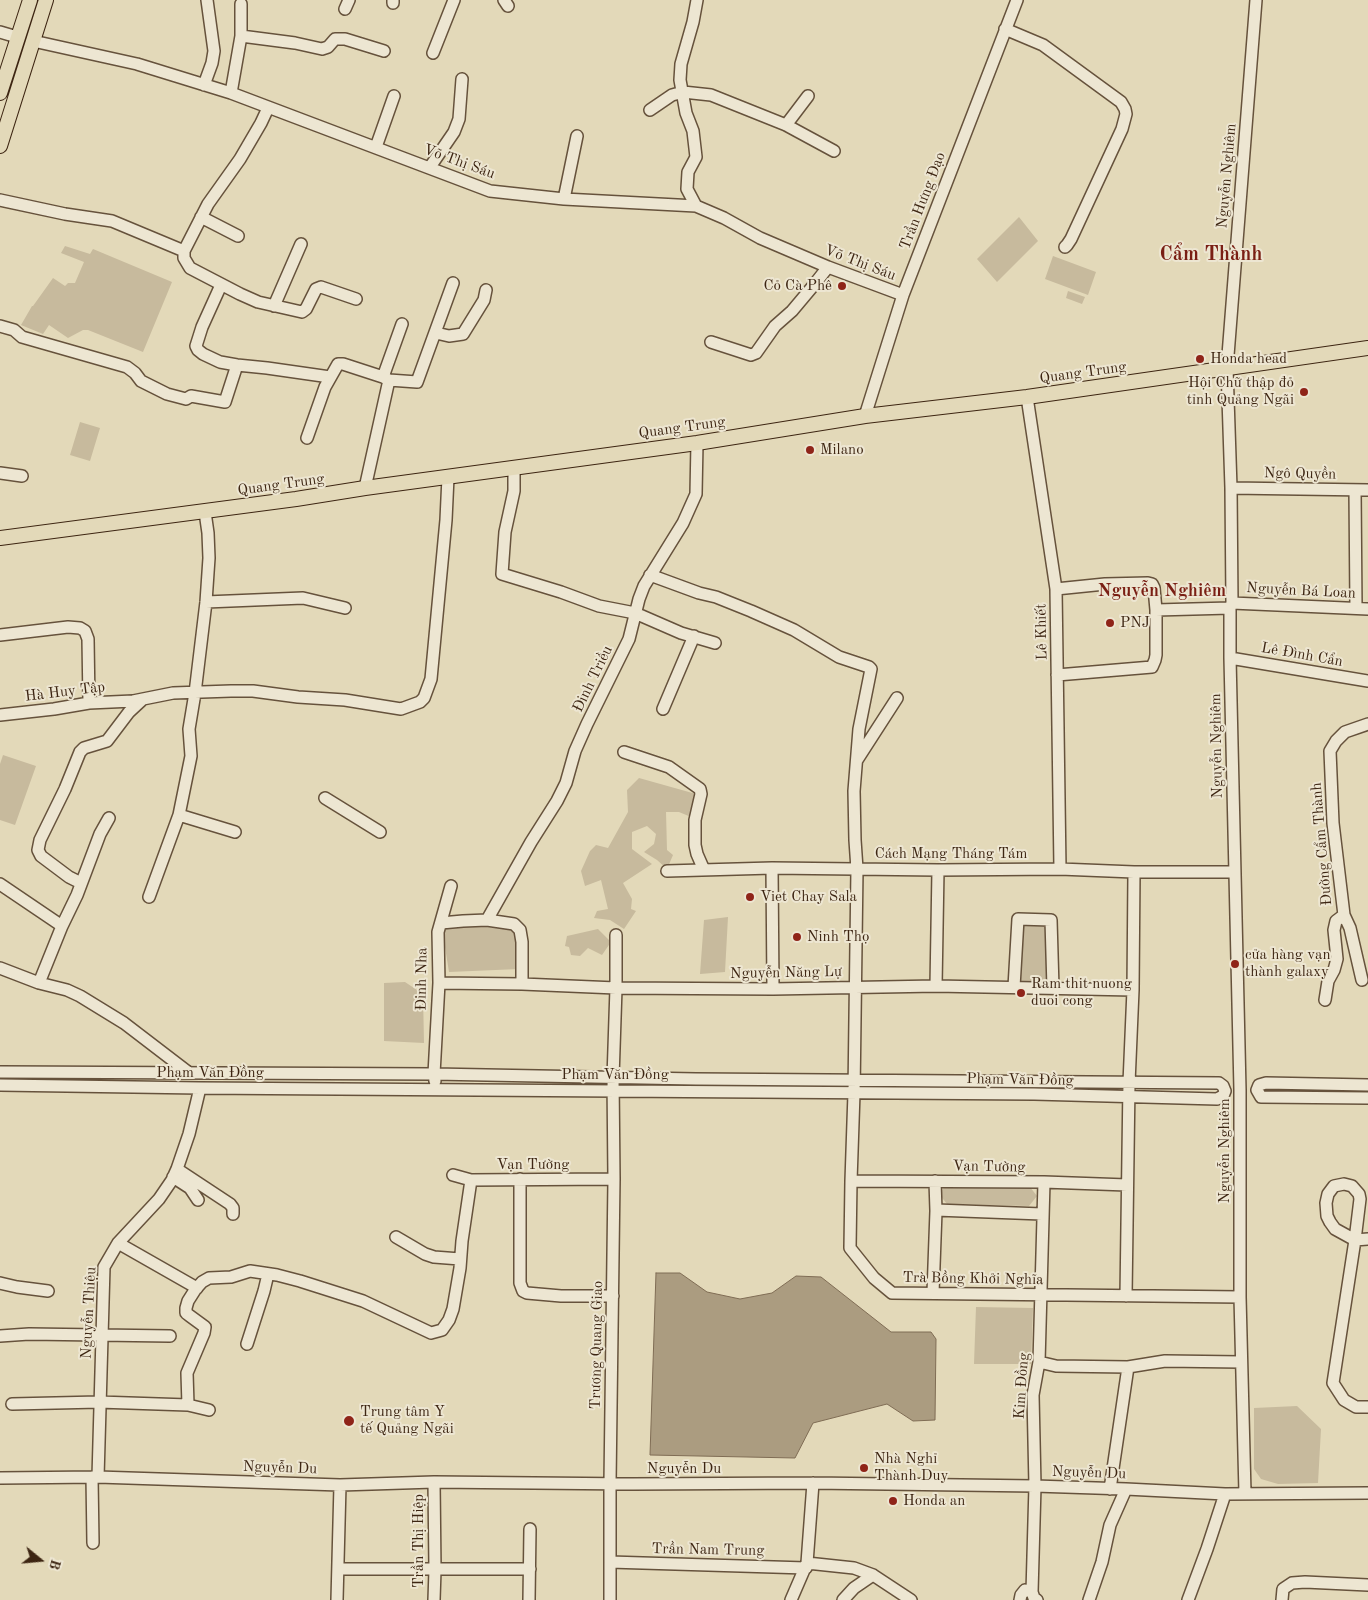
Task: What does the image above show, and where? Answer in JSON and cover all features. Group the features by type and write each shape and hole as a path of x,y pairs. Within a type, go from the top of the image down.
{"main road":[{"path":"0,93 30,0"},
{"path":"0,146 46,0"},
{"path":"18,37 33,41"},
{"name":"Quang Trung","path":"0,538 205,512 365,488 697,443 865,416 1027,397 1368,348"}],"street":[{"path":"204,85 214,51 207,0"},
{"path":"433,53 454,0"},
{"path":"696,206 687,189 688,172 696,156 693,131 686,113 680,80 681,64 697,0"},
{"name":"Trần Hưng Đạo","path":"865,416 903,295 1017,0"},
{"name":"Nguyễn Nghiêm","path":"1245,1493 1240,1297 1240,1090 1230,658 1231,488 1227,368 1256,0"},
{"path":"231,93 241,36 242,4"},
{"path":"1006,29 1043,45 1121,102 1125,109 1126,114 1122,129 1072,239 1067,246 1064,246"},
{"path":"0,32 18,37"},
{"path":"241,36 295,43 322,49 328,47 335,38 345,39 384,51"},
{"name":"Võ Thị Sáu","path":"33,41 137,64 231,93 490,191 564,199 696,206 724,218 760,238 828,267 903,295"},
{"path":"430,167 454,132 459,119 462,79"},
{"path":"650,110 672,95 682,92 711,95 786,125 834,151"},
{"path":"376,147 394,96"},
{"path":"786,125 808,96"},
{"path":"268,108 261,124 240,159 200,217 184,251 184,258 190,268 221,285 258,302 274,306 302,312 306,309 316,289 321,287 356,299"},
{"path":"564,199 577,136"},
{"path":"0,200 65,214 112,221 184,251"},
{"path":"200,217 238,236"},
{"path":"274,306 301,244"},
{"path":"711,342 751,355 756,353 775,326 792,311 828,267"},
{"path":"307,438 325,387 338,364 386,378 418,382 453,283"},
{"path":"221,285 202,327 196,346 198,350 220,362 237,366 268,368 330,377"},
{"path":"436,333 449,336 463,334 484,300 486,290"},
{"path":"365,488 386,378 402,324"},
{"path":"0,326 14,330 22,337 127,367 141,381 167,394 186,399 191,396 225,402 237,366"},
{"name":"Lê Khiết","path":"1027,397 1056,589 1060,870"},
{"name":"Đinh Triều","path":"487,920 531,842 558,801 583,733 628,639 644,586 683,523 696,494 697,443"},
{"path":"514,468 514,491 505,532 502,574 599,606 635,613 682,633 715,643"},
{"path":"0,473 22,476"},
{"name":"Hà Huy Tập","path":"0,714 54,709 88,703 133,701 173,692 253,691 298,697 345,700 401,709 420,702 424,698 431,679 446,520 448,477"},
{"name":"Ngô Quyền","path":"1231,488 1368,490"},
{"path":"1355,490 1362,609"},
{"path":"149,897 179,815 191,756 189,728 206,602 209,558 205,512"},
{"path":"650,575 751,611 794,630 840,656 869,667 871,672 859,728 854,790 854,830 857,869 854,1080"},
{"path":"1056,589 1105,584 1152,584 1156,610 1157,645 1152,667 1057,675"},
{"path":"206,602 302,598 345,608"},
{"name":"Nguyễn Bá Loan","path":"1156,610 1231,606 1362,609"},
{"path":"0,635 68,627 80,628 85,631 88,639 88,703"},
{"path":"663,709 694,636"},
{"name":"Lê Đình Cẩn","path":"1230,658 1368,681"},
{"path":"81,883 69,877 41,856 38,850 40,840 65,789 80,752 84,748 108,741 129,712 145,698"},
{"path":"856,762 897,698"},
{"name":"Đường Cẩm Thành","path":"1362,980 1363,966 1344,916 1334,823 1330,751 1345,732 1368,724"},
{"path":"624,752 668,767 700,789 701,794 695,820 695,845 704,870"},
{"path":"324,798 380,832"},
{"path":"179,815 235,832"},
{"path":"39,983 77,895 100,834 109,818"},
{"path":"772,868 773,988"},
{"name":"Cách Mạng Tháng Tám","path":"667,871 772,868 1234,872"},
{"path":"936,986 938,870"},
{"path":"1126,1296 1134,872"},
{"path":"0,884 62,926"},
{"name":"Đinh Nha","path":"436,1090 434,1074 439,983 438,932 450,886"},
{"path":"1324,1000 1328,981 1337,959 1334,930 1336,921 1344,916"},
{"path":"1014,987 1018,919 1052,920 1053,988"},
{"path":"441,923 487,920 514,924 520,930 522,942 522,984"},
{"path":"612,1078 616,935"},
{"path":"0,968 80,996 124,1023 188,1072"},
{"name":"Nguyễn Năng Lự","path":"439,983 616,988 936,986 1133,990"},
{"name":"Phạm Văn Đồng","path":"0,1072 434,1074 612,1078 1218,1083 1223,1086 1224,1091 1223,1096 1217,1099 1034,1094 0,1085"},
{"path":"83,1086 84,1072"},
{"path":"259,1073 259,1088"},
{"name":"Trương Quang Giao","path":"610,1600 614,1179 612,1078"},
{"name":"Trà Bồng Khởi Nghĩa","path":"854,1080 850,1181 850,1248 874,1278 892,1293 1240,1297"},
{"path":"1034,1081 1034,1094"},
{"name":"Phạm Văn Đồng","path":"1257,1090 1259,1085 1266,1083 1368,1085"},
{"name":"Nguyễn Thiệu","path":"93,1543 104,1267 118,1243 159,1199 175,1173 200,1088"},
{"name":"Phạm Văn Đồng","path":"1224,1091 1257,1090"},
{"name":"Phạm Văn Đồng","path":"1257,1090 1262,1097 1368,1098"},
{"path":"175,1173 190,1188 198,1200"},
{"path":"175,1173 230,1204 233,1208 233,1214"},
{"name":"Vạn Tường","path":"454,1175 471,1180 614,1179"},
{"path":"188,1405 187,1373 205,1328 186,1313 188,1301 202,1282 209,1278 231,1277 250,1272 300,1281 363,1301 431,1333 442,1330 449,1320 453,1309 471,1180"},
{"path":"520,1180 520,1283 523,1291 561,1296 613,1296"},
{"name":"Vạn Tường","path":"850,1181 1044,1182 1127,1185"},
{"path":"933,1293 936,1210 935,1181"},
{"name":"Kim Đồng","path":"1034,1596 1035,1486 1033,1395 1039,1362 1044,1182"},
{"path":"1368,1239 1355,1240 1335,1229 1327,1216 1326,1203 1330,1189 1339,1184 1352,1186 1360,1199 1355,1240 1333,1383 1344,1400 1356,1408 1368,1406"},
{"path":"936,1210 1042,1214"},
{"path":"396,1237 425,1254 434,1257 460,1259"},
{"path":"118,1243 197,1288"},
{"path":"246,1344 268,1274"},
{"path":"0,1283 48,1291"},
{"path":"0,1336 29,1334 170,1336"},
{"path":"1039,1362 1056,1366 1128,1367 1164,1361 1241,1362"},
{"path":"1110,1489 1128,1367"},
{"path":"12,1404 99,1402 188,1405 210,1410"},
{"name":"Nguyễn Du","path":"0,1478 95,1477 340,1485 434,1482 813,1483 1035,1486 1225,1494 1368,1493"},
{"name":"Trần Thị Hiệp","path":"434,1482 434,1600"},
{"path":"791,1600 807,1565 813,1483"},
{"path":"337,1600 340,1485"},
{"path":"1089,1600 1102,1562 1110,1525 1126,1489"},
{"path":"1188,1600 1225,1494"},
{"path":"529,1600 530,1529"},
{"name":"Trần Nam Trung","path":"610,1562 807,1565 854,1568 873,1574 911,1600"},
{"path":"339,1570 530,1569"},
{"path":"843,1600 854,1588 873,1574"},
{"path":"1282,1600 1283,1589 1292,1583 1368,1585"},
{"path":"1020,1600 1025,1590 1034,1596"}],"shaded area":[{"path":"1019,217 1038,241 997,282 977,259"},
{"path":"65,246 90,254 93,249 172,282 143,352 88,330 83,330 68,338 49,325 43,334 21,325 32,306 53,278 65,286 68,283 75,283 84,262 61,253"},
{"path":"1053,256 1096,272 1088,295 1045,279"},
{"path":"1068,291 1085,297 1082,304 1066,298"},
{"path":"80,422 100,428 90,461 70,455"},
{"path":"3,755 36,766 15,825 0,820 0,764"},
{"path":"639,778 696,794 691,817 679,812 666,812 667,850 673,855 667,869 644,852 654,844 656,834 647,826 632,832 632,849 652,864 623,883 632,899 631,909 636,911 624,929 610,920 594,918 597,911 608,909 601,880 585,886 581,871 590,851 596,845 608,848 628,812 627,790"},
{"path":"728,917 725,972 700,974 704,920"},
{"path":"1019,920 1056,921 1056,982 1021,983"},
{"path":"441,922 517,923 519,969 449,972"},
{"path":"598,929 611,942 602,955 588,948 580,956 571,955 569,947 565,946 567,936"},
{"path":"405,982 423,994 424,1043 384,1041 384,983"},
{"path":"946,1185 1030,1187 1037,1196 1029,1206 947,1204 939,1194"},
{"path":"656,1273 680,1273 707,1292 740,1299 772,1293 796,1276 821,1277 891,1332 931,1332 936,1339 935,1420 913,1421 887,1404 813,1423 795,1458 650,1455"},
{"path":"976,1307 1033,1308 1031,1364 974,1364"},
{"path":"1297,1406 1321,1429 1318,1483 1278,1484 1261,1479 1254,1469 1254,1408"}],"place":[{"name":"Cỏ Cà Phê","path":"842,286"},
{"name":"Honda head","path":"1200,359"},
{"name":"Hội Chữ thập đỏ tỉnh Quảng Ngãi","path":"1304,392"},
{"name":"Milano","path":"810,450"},
{"name":"PNJ","path":"1110,623"},
{"name":"Viet Chay Sala","path":"750,897"},
{"name":"Ninh Thọ","path":"797,937"},
{"name":"cửa hàng vạn thành galaxy","path":"1235,964"},
{"name":"Ram thit nuong duoi cong","path":"1021,993"},
{"name":"Trung tâm Y tế Quảng Ngãi","path":"349,1421"},
{"name":"Nhà Nghỉ Thành Duy","path":"864,1468"},
{"name":"Honda an","path":"893,1501"}],"district":[{"name":"Cẩm Thành","path":"1211,255"},
{"name":"Nguyễn Nghiêm","path":"1162,591"}]}
